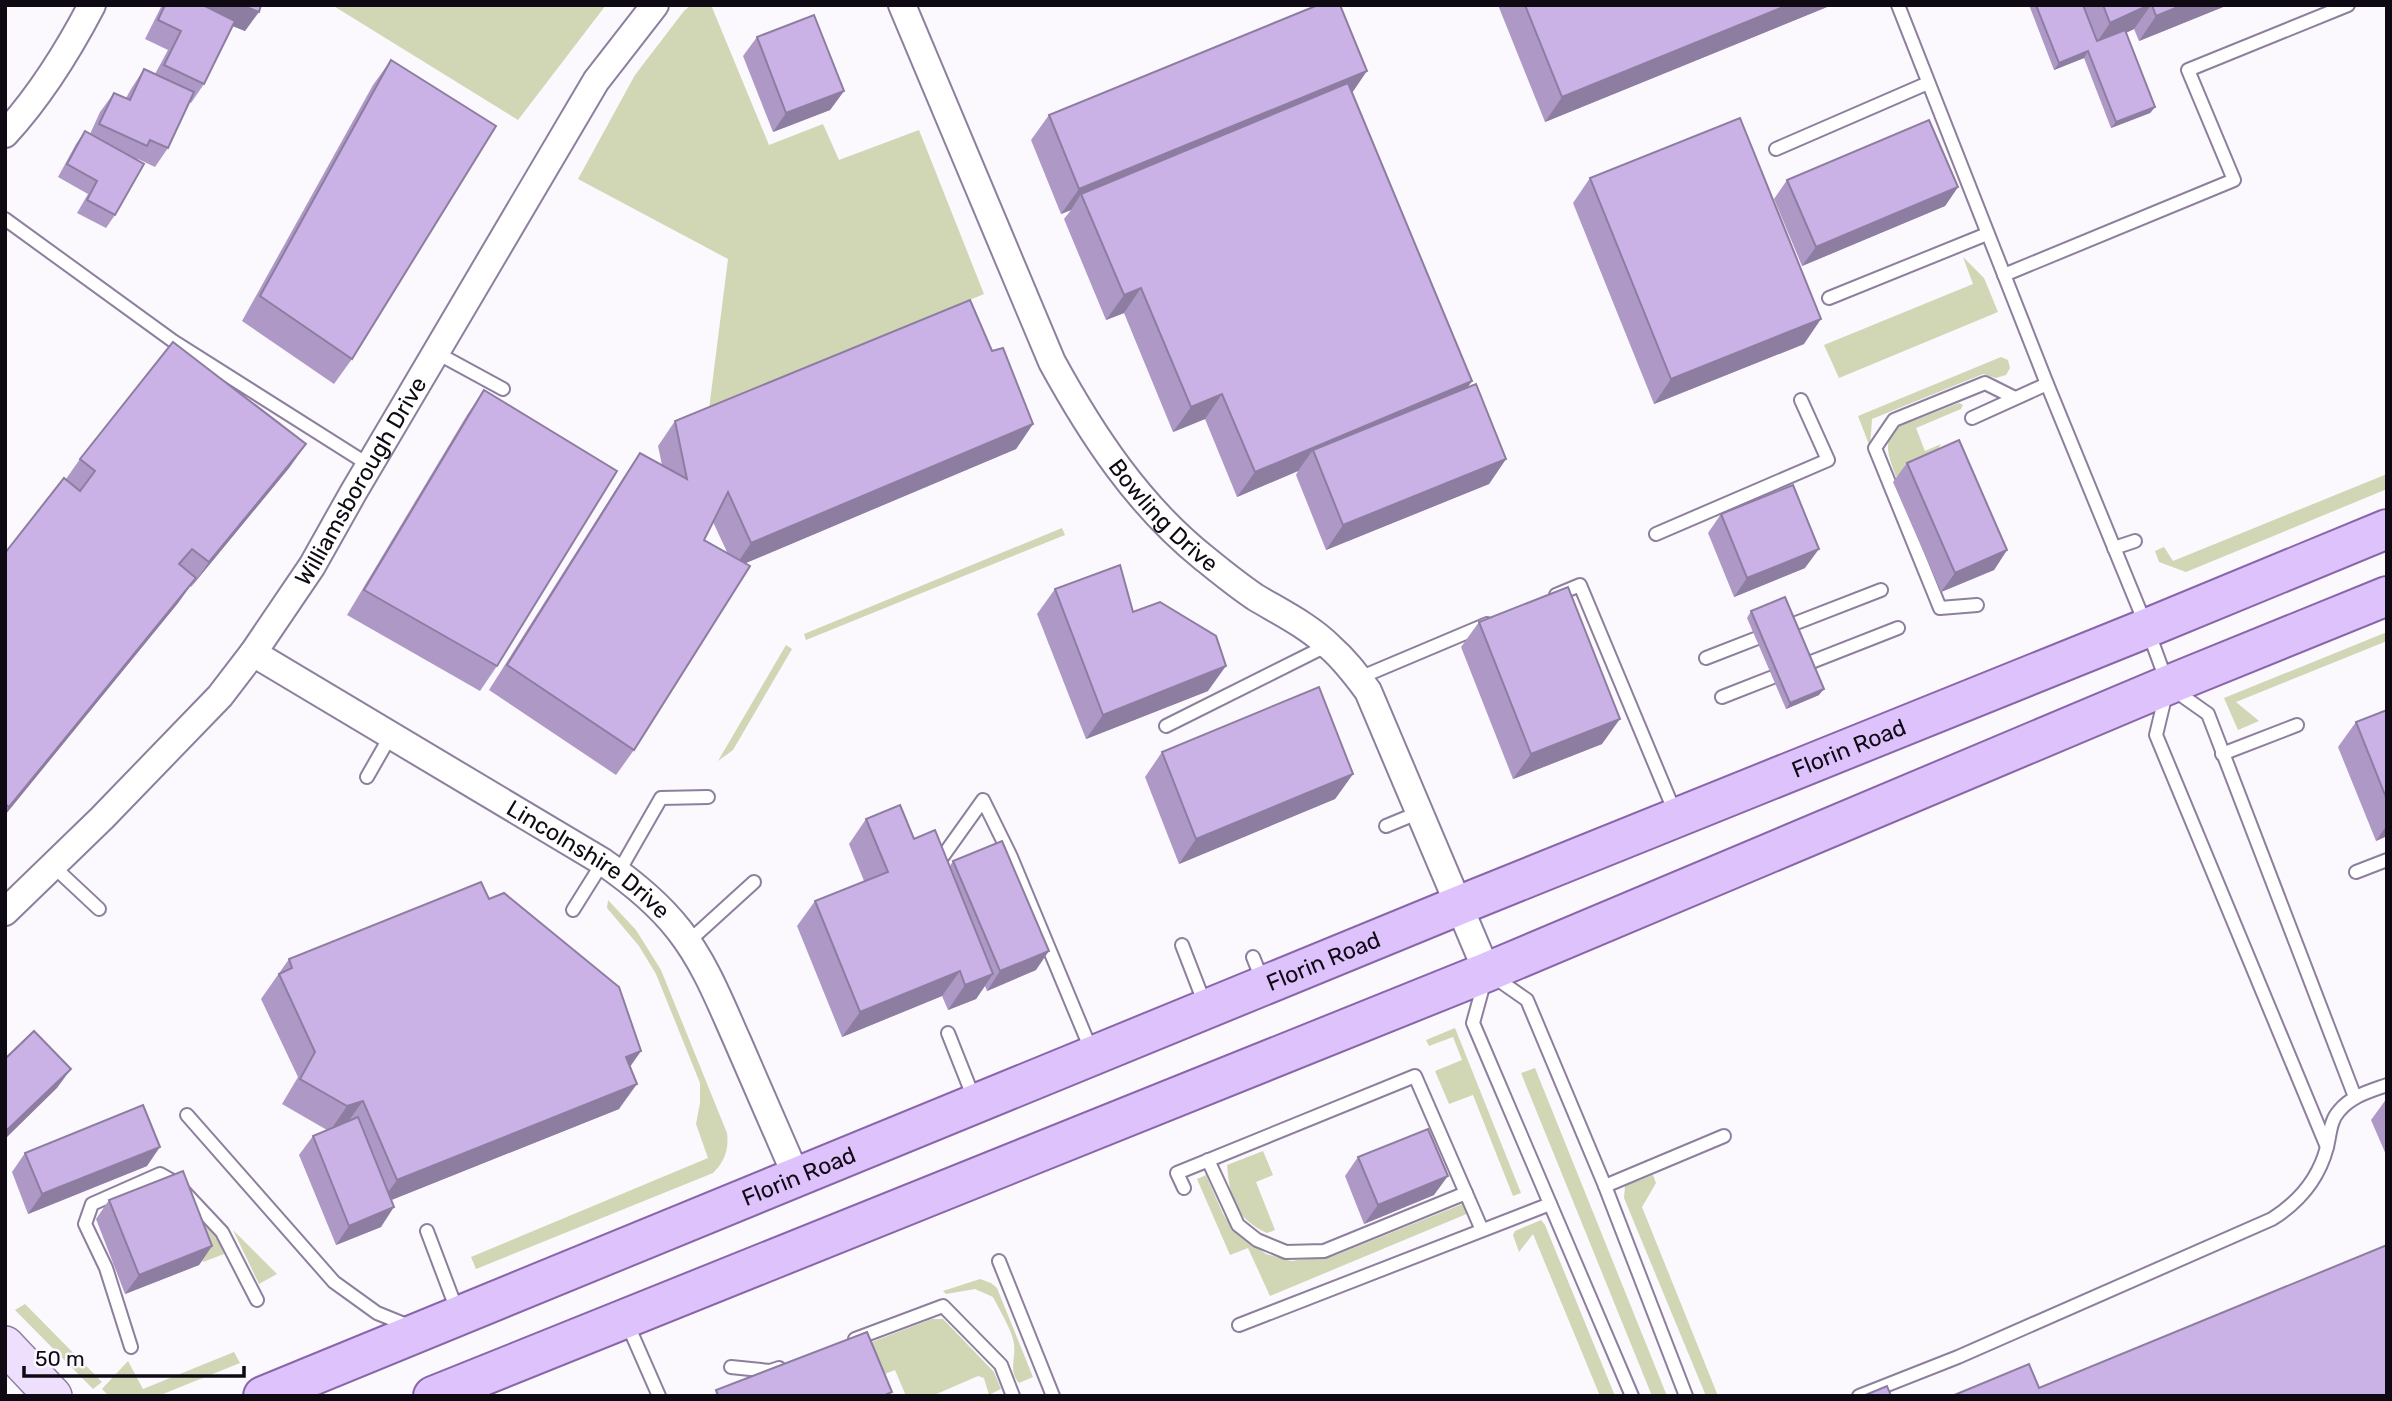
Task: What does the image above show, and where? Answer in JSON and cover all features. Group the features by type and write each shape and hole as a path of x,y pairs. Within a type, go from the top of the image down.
{"main road":[{"name":"Florin Road","path":"263,1396 1207,1009 1258,971 1460,905 2387,529"},
{"path":"433,1396 1487,972 2168,685 2387,596"},
{"path":"5,1345 53,1396"}],"street":[{"name":"Williamsborough Drive","path":"5,912 220,696 253,653 312,566 596,80 655,5"},
{"name":"Bowling Drive","path":"902,5 1052,362 1081,416 1125,477 1157,514 1202,556 1251,594 1304,626 1328,645 1359,678 1368,691 1487,972"},
{"path":"5,134 26,111 67,51 81,9"},
{"name":"Lincolnshire Drive","path":"253,653 611,868 658,905 688,942 716,991 797,1178"}],"lane":[{"path":"1898,5 2168,685 2157,735 2327,1147"},
{"path":"2004,275 2234,180 2189,70 2348,5"},
{"path":"1776,149 1927,83"},
{"path":"5,219 157,330 369,465"},
{"path":"1829,298 1987,234"},
{"path":"435,352 503,389"},
{"path":"1977,605 1940,608 1875,448 1894,421 1985,383 2015,398"},
{"path":"1972,418 2047,384"},
{"path":"1656,534 1828,460 1801,400"},
{"path":"2114,548 2135,541"},
{"path":"1542,601 1580,584 1677,817"},
{"path":"1706,658 1881,590"},
{"path":"1359,678 1504,617"},
{"path":"1723,696 1898,628"},
{"path":"1166,726 1328,645"},
{"path":"2168,685 2208,714 2355,1097"},
{"path":"2222,754 2297,725"},
{"path":"367,777 391,735"},
{"path":"573,910 611,868 661,798 708,797"},
{"path":"943,856 983,800 1011,857 1094,1055"},
{"path":"1386,826 1420,812"},
{"path":"2356,872 2387,860"},
{"path":"53,866 99,909"},
{"path":"688,942 754,882"},
{"path":"1182,945 1207,1009"},
{"path":"1632,1396 1473,1023 1487,972 1527,1000 1605,1186 1686,1396"},
{"path":"948,1033 976,1103"},
{"path":"1184,1188 1177,1173 1415,1076 1482,1230"},
{"path":"1859,1396 1958,1357 2272,1219 2290,1208 2309,1187 2322,1162 2331,1126 2338,1111 2355,1097 2387,1085"},
{"path":"187,1115 334,1282 377,1313 422,1331"},
{"path":"1605,1186 1724,1136"},
{"path":"1208,1160 1238,1225 1257,1240 1286,1252 1324,1251 1466,1193"},
{"path":"131,1347 106,1268 85,1224 92,1204 160,1174 176,1183 222,1232 257,1300"},
{"path":"1239,1325 1550,1204"},
{"path":"427,1231 460,1316"},
{"path":"999,1261 1053,1396"},
{"path":"844,1343 943,1306 1001,1365 1013,1396"},
{"path":"625,1320 659,1396"},
{"path":"731,1367 770,1371 794,1362"}],"green space":[{"path":"332,5 606,5 518,120"},
{"path":"691,5 711,5 769,145 823,124 839,160 919,130 984,294 709,409 728,259 578,179 635,75"},
{"path":"1963,257 1984,278 1998,312 1839,378 1824,345 1973,284"},
{"path":"2001,357 2008,360 2010,368 2006,375 1996,378 1983,374 1872,419 1870,447 1858,416"},
{"path":"1959,403 1963,405 1961,409 1916,428 1925,451 1941,444 1930,463 1896,477 1888,446 1895,428"},
{"path":"2387,474 2387,489 2186,572 2159,562 2155,551 2164,547 2173,561"},
{"path":"1062,528 1065,535 806,640 804,634"},
{"path":"2387,632 2387,641 2236,702 2259,721 2238,730 2224,698"},
{"path":"786,645 792,649 733,750 718,761"},
{"path":"608,900 636,930 661,970 727,1133 725,1154 713,1173 476,1269 471,1257 708,1158 696,1124 700,1083 656,974 639,946 607,908"},
{"path":"1455,1028 1521,1193 1513,1196 1473,1095 1449,1104 1435,1071 1462,1060 1453,1037 1429,1046 1426,1040"},
{"path":"1535,1068 1667,1396 1652,1396 1521,1073"},
{"path":"1263,1151 1273,1175 1256,1182 1275,1230 1267,1233 1248,1221 1236,1206 1227,1165"},
{"path":"1206,1175 1223,1214 1234,1230 1266,1254 1291,1261 1336,1255 1465,1203 1469,1213 1270,1296 1248,1248 1230,1255 1197,1179"},
{"path":"1653,1175 1656,1183 1642,1207 1718,1396 1706,1396 1624,1198 1625,1186"},
{"path":"175,1189 218,1237 224,1254 203,1262 173,1190"},
{"path":"1541,1220 1615,1396 1600,1396 1533,1234 1519,1252 1513,1235 1515,1231"},
{"path":"233,1230 277,1274 259,1284"},
{"path":"980,1279 997,1288 1033,1377 1019,1383 1014,1374 1013,1339 993,1297 975,1289 946,1294 943,1291"},
{"path":"25,1304 102,1382 93,1389 15,1310"},
{"path":"932,1319 943,1319 994,1372 1001,1389 989,1395 984,1378 978,1376 932,1396 906,1396 895,1370 877,1377 864,1345"},
{"path":"234,1352 240,1363 158,1396 109,1396 102,1389 128,1361 143,1389"}],"building":[{"path":"165,5 203,5 235,21 204,84 164,65 181,31 158,20"},
{"path":"241,5 261,5 259,12"},
{"path":"1318,5 1340,5 1367,71 1079,189 1049,115"},
{"path":"1525,5 1788,5 1562,97"},
{"path":"2036,5 2083,5 2097,41 2125,30 2155,107 2116,122 2088,51 2059,63"},
{"path":"2103,5 2149,5 2110,23"},
{"path":"2152,5 2183,5 2156,16"},
{"path":"814,15 844,91 786,113 757,37"},
{"path":"391,60 496,126 352,359 260,296"},
{"path":"144,69 194,92 168,148 150,140 147,146 99,124 114,93 130,100"},
{"path":"1348,83 1472,381 1255,472 1222,394 1191,407 1141,288 1124,295 1081,194"},
{"path":"1740,118 1821,319 1671,379 1590,178"},
{"path":"1929,120 1958,187 1816,247 1787,180"},
{"path":"85,131 144,164 115,215 87,200 97,181 67,164"},
{"path":"970,300 992,351 1003,348 1033,424 751,543 728,492 704,540 750,566 634,750 507,665 640,453 687,479 675,421"},
{"path":"173,342 306,444 209,562 192,549 179,564 196,578 9,807 5,804 5,553 64,478 80,491 95,471 80,459"},
{"path":"1476,384 1506,459 1343,525 1313,450"},
{"path":"484,390 617,471 497,666 364,590"},
{"path":"1959,440 2007,550 1955,573 1907,463"},
{"path":"1793,485 1819,549 1747,578 1721,514"},
{"path":"1120,565 1133,612 1160,602 1216,636 1226,666 1103,715 1055,589"},
{"path":"1568,587 1620,719 1531,754 1479,622"},
{"path":"1785,597 1824,689 1790,703 1751,611"},
{"path":"1319,687 1353,774 1196,839 1162,752"},
{"path":"2387,710 2387,800 2356,722"},
{"path":"900,805 914,839 935,830 993,974 965,985 960,971 860,1012 815,901 888,872 866,819"},
{"path":"1002,841 1049,951 1000,971 953,861"},
{"path":"481,882 489,899 504,893 619,987 641,1051 626,1057 637,1084 397,1180 363,1101 347,1106 300,1079 315,1052 279,974 292,968 289,959"},
{"path":"34,1031 71,1069 6,1131 5,1059"},
{"path":"143,1105 160,1147 42,1194 25,1153"},
{"path":"358,1117 394,1207 349,1226 313,1136"},
{"path":"1428,1129 1448,1176 1378,1205 1358,1157"},
{"path":"183,1171 212,1246 139,1275 109,1200"},
{"path":"2387,1245 2387,1396 1952,1396 2029,1364 2039,1388"},
{"path":"867,1332 892,1392 883,1396 718,1396 716,1390"},
{"path":"1887,1386 1891,1396 1863,1396"}]}
